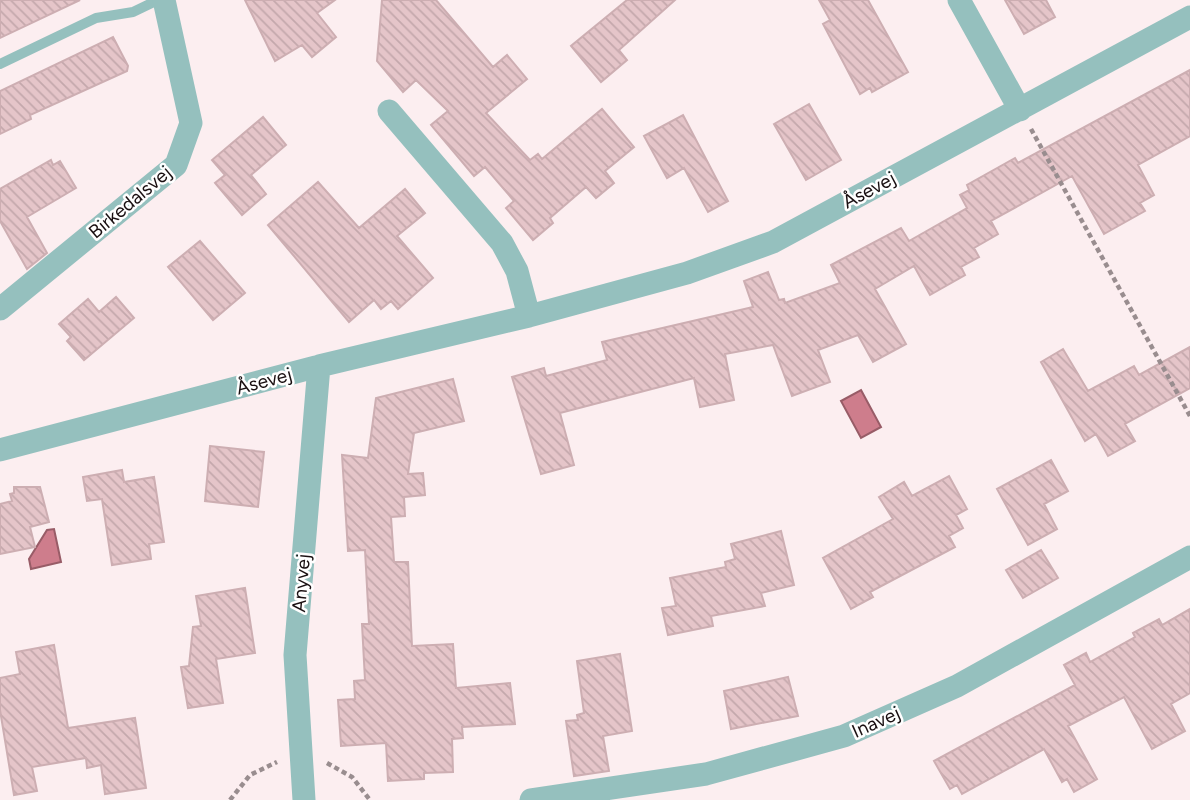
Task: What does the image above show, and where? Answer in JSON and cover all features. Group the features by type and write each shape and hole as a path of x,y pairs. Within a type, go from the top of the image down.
{"street":[{"path":"959,0 1020,110"},
{"name":"Birkedalsvej","path":"0,309 176,165 191,123 164,6"},
{"name":"Åsevej","path":"0,450 319,366 529,316 687,272 773,242 1190,17"},
{"path":"389,111 502,243 517,271 529,316"},
{"name":"Anyvej","path":"304,800 295,655 319,366"},
{"name":"Inavej","path":"531,800 706,774 844,736 957,686 1190,557"}],"lane":[{"path":"0,64 96,18 164,6"}],"path":[{"path":"1020,110 1190,416"}],"shaded area":[{"path":"861,390 881,427 861,438 841,401"},
{"path":"54,529 61,562 31,569 29,559 47,530"}],"building":[{"path":"0,0 80,0 0,38"},
{"path":"245,0 335,0 317,13 336,37 312,57 302,45 275,61"},
{"path":"382,0 436,0 493,67 507,55 527,79 486,113 530,160 538,154 542,159 602,109 634,147 605,171 614,183 596,198 586,187 550,218 553,223 533,240 506,208 514,201 485,167 474,176 431,125 448,111 416,80 403,92 377,61"},
{"path":"627,0 675,0 619,50 627,60 601,82 571,46"},
{"path":"819,0 868,0 908,72 872,92 870,88 860,94 823,24 830,20"},
{"path":"1005,0 1046,0 1055,17 1024,34"},
{"path":"113,37 128,66 127,71 30,115 31,119 0,134 0,91"},
{"path":"1190,70 1190,136 1138,165 1154,195 1140,203 1145,211 1104,234 1072,176 991,221 998,234 974,248 979,257 961,267 965,275 930,295 914,266 875,289 906,344 873,362 858,335 818,350 830,382 792,396 773,345 725,354 734,400 700,407 694,378 560,413 574,465 541,474 512,377 544,368 546,376 607,360 602,342 753,307 744,281 768,272 779,300 784,299 785,303 840,283 831,265 901,228 909,241 967,208 960,195 969,190 967,185 1015,158 1018,163"},
{"path":"809,104 841,160 806,180 774,124"},
{"path":"683,115 728,201 708,212 684,168 667,178 644,136"},
{"path":"263,117 286,145 251,175 266,194 242,215 215,183 225,175 212,160"},
{"path":"51,160 53,165 60,161 76,188 27,217 47,253 27,269 0,221 0,189"},
{"path":"318,182 359,228 405,189 425,213 397,236 433,278 398,309 391,301 381,309 374,300 349,322 268,225"},
{"path":"200,241 245,293 213,320 168,267"},
{"path":"116,297 134,318 84,360 67,341 71,337 59,324 88,299 99,312"},
{"path":"1190,347 1190,388 1125,424 1135,441 1108,456 1096,434 1085,441 1041,362 1063,349 1088,391 1134,366 1139,375"},
{"path":"453,379 464,421 414,433 408,474 423,473 425,495 404,497 405,516 391,517 394,562 408,562 412,646 453,644 456,688 510,683 515,724 462,727 463,738 452,739 453,772 424,773 424,779 388,781 386,743 341,746 338,700 355,699 354,681 365,680 362,624 369,624 365,550 348,551 342,455 368,458 376,398"},
{"path":"210,446 264,452 258,507 205,501"},
{"path":"1051,460 1068,491 1044,504 1057,529 1028,545 997,489"},
{"path":"122,470 124,482 154,477 164,542 149,544 151,559 112,565 102,499 87,501 83,477"},
{"path":"949,476 967,509 956,515 963,528 949,536 955,547 870,592 873,597 851,609 823,558 893,519 879,497 904,482 912,496"},
{"path":"14,487 40,487 49,522 30,527 35,547 0,554 0,504 12,501 10,494 14,493"},
{"path":"781,531 794,585 761,593 765,606 711,616 713,626 668,635 662,608 676,606 670,578 726,567 725,562 735,559 731,544"},
{"path":"1041,550 1058,578 1023,598 1006,570"},
{"path":"245,588 255,653 216,659 223,703 188,708 181,667 189,666 193,627 201,626 196,596"},
{"path":"1190,609 1190,693 1171,704 1185,731 1152,749 1124,697 1068,726 1097,779 1074,792 1067,779 1062,782 1044,749 962,794 957,785 950,789 934,761 1075,685 1064,665 1086,653 1090,662 1135,637 1133,633 1159,619 1162,625"},
{"path":"54,645 68,728 135,718 146,788 105,794 101,765 87,768 86,758 32,767 37,791 14,795 0,710 0,678 20,674 16,652"},
{"path":"620,654 632,731 603,736 609,771 574,776 566,721 578,720 577,715 584,713 577,661"},
{"path":"788,677 798,716 731,729 724,691"}]}
